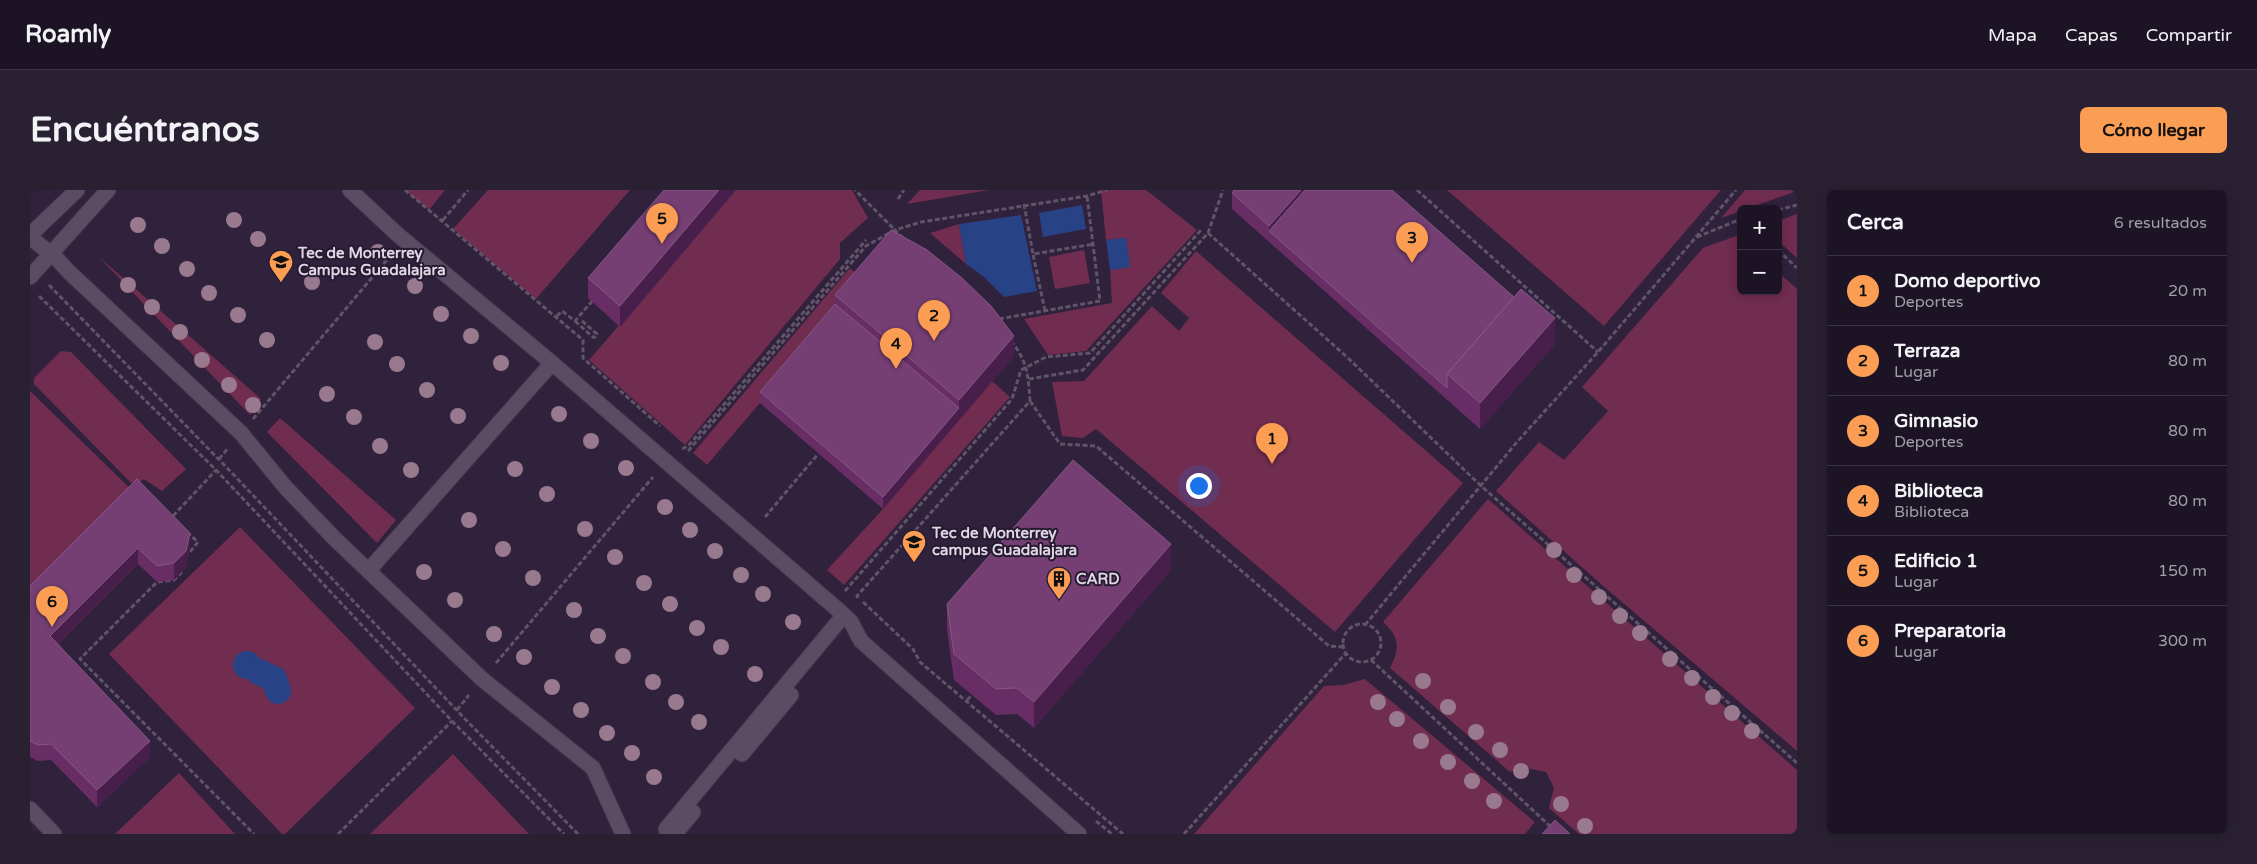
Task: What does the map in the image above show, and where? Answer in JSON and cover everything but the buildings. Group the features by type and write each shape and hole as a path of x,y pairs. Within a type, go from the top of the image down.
{"lane":[{"path":"77,190 30,236 241,433 286,488 335,539 482,679 593,768 623,834"},
{"path":"34,273 108,190"},
{"path":"350,190 404,239 552,363 848,618 861,640 1079,834"},
{"path":"369,570 552,363"},
{"path":"670,831 848,618"},
{"path":"30,809 54,834"}],"path":[{"path":"406,190 583,340 583,358 663,428"},
{"path":"443,220 468,190"},
{"path":"855,190 908,242"},
{"path":"898,199 904,190"},
{"path":"677,441 688,452 866,246 894,230 922,222 1024,204 1087,196 1107,190"},
{"path":"1029,379 1083,370 1208,233 1223,190"},
{"path":"1417,190 1598,352"},
{"path":"1365,625 1480,485 1598,352 1736,190"},
{"path":"1001,328 995,320 1100,301 1087,196"},
{"path":"1024,204 1045,311"},
{"path":"1782,209 1797,205"},
{"path":"1695,238 1737,222"},
{"path":"842,595 1012,399 1021,370 1046,357 1090,353 1202,229"},
{"path":"1208,233 1348,358 1480,485 1797,762"},
{"path":"219,459 404,239"},
{"path":"456,710 666,462 676,452 688,446 866,240"},
{"path":"1033,254 1094,244"},
{"path":"1782,254 1797,268"},
{"path":"34,273 219,459 456,710 578,834"},
{"path":"575,321 600,292"},
{"path":"40,297 216,470 452,721 564,834"},
{"path":"557,316 562,310 594,338 597,334 582,322"},
{"path":"1006,335 1024,357 1029,379 1030,401 1060,444 1096,446 1329,646 1343,647"},
{"path":"1030,401 857,596 913,649 920,662 1123,834"},
{"path":"765,517 818,454"},
{"path":"178,522 172,515 216,470"},
{"path":"185,529 198,542 190,549 188,558"},
{"path":"186,567 174,580 157,582 80,659 254,834"},
{"path":"1359,624 1365,625 1372,627 1380,637 1379,650 1371,660 1366,662 1354,661 1346,653 1343,641 1348,631 1359,624"},
{"path":"1184,834 1346,653"},
{"path":"1371,660 1556,832"},
{"path":"967,700 972,694"},
{"path":"338,834 452,721"}],"shaded area":[{"name":"Tec de Monterrey campus Guadalajara","path":"30,190 1797,190 1797,834 30,834"},
{"path":"405,190 445,190 429,210"},
{"path":"488,190 630,190 536,299 453,229"},
{"path":"736,190 852,190 868,218 840,243 840,259 685,445 589,360"},
{"path":"920,190 989,190 907,204"},
{"path":"1101,190 1146,190 1197,230 1086,351 1048,355 1024,319 1112,303 1110,270 1129,267 1126,238 1106,240"},
{"path":"1447,190 1721,190 1604,326"},
{"path":"1745,190 1797,190 1757,205 1737,205 1737,212 1721,218"},
{"path":"1797,214 1797,258 1782,245 1782,220"},
{"path":"959,224 966,264 930,233"},
{"path":"1737,236 1737,295 1782,295 1782,276 1797,289 1797,751 1602,585 1496,491 1539,442 1564,460 1608,411 1582,387 1703,248"},
{"path":"1084,250 1090,283 1055,289 1049,257"},
{"path":"1196,251 1463,483 1335,632 1096,429 1083,438 1062,436 1052,382 1084,381 1152,306 1179,331 1189,318 1161,293"},
{"path":"98,256 261,399 250,415"},
{"path":"850,268 864,281 707,465 693,453"},
{"path":"61,351 71,352 186,469 162,491 144,479 134,486 34,384 34,378"},
{"path":"992,381 1010,397 844,585 827,570 883,509"},
{"path":"30,391 137,495 30,602"},
{"path":"280,418 396,520 377,543 267,432"},
{"path":"1488,499 1797,770 1797,834 1579,834 1549,808 1554,788 1546,772 1522,767 1510,772 1390,668 1396,654 1397,643 1389,627 1383,622"},
{"path":"240,527 415,708 285,834 282,834 109,654"},
{"path":"1365,679 1535,822 1525,834 1194,834 1324,686 1343,685"},
{"path":"453,754 529,834 370,834"},
{"path":"179,773 235,834 115,834"}],"water":[{"path":"1082,205 1086,229 1043,237 1039,213"},
{"path":"1021,215 1037,291 1004,297 984,277 966,264 959,224"},
{"path":"1126,238 1130,267 1110,270 1106,240"},
{"path":"247,651 257,655 261,665 257,675 247,679 237,675 233,665 237,655"}],"waterway":[{"path":"259,672 274,679 278,691"}],"place":[{"name":"Edificio 1","path":"662,244"},
{"name":"Gimnasio","path":"1412,263"},
{"name":"Tec de Monterrey Campus Guadalajara","path":"281,283"},
{"name":"Terraza","path":"934,341"},
{"name":"Biblioteca","path":"896,369"},
{"name":"Domo deportivo","path":"1272,464"},
{"name":"Tec de Monterrey campus Guadalajara","path":"914,563"},
{"name":"CARD","path":"1059,600"},
{"name":"Preparatoria","path":"52,627"}]}
